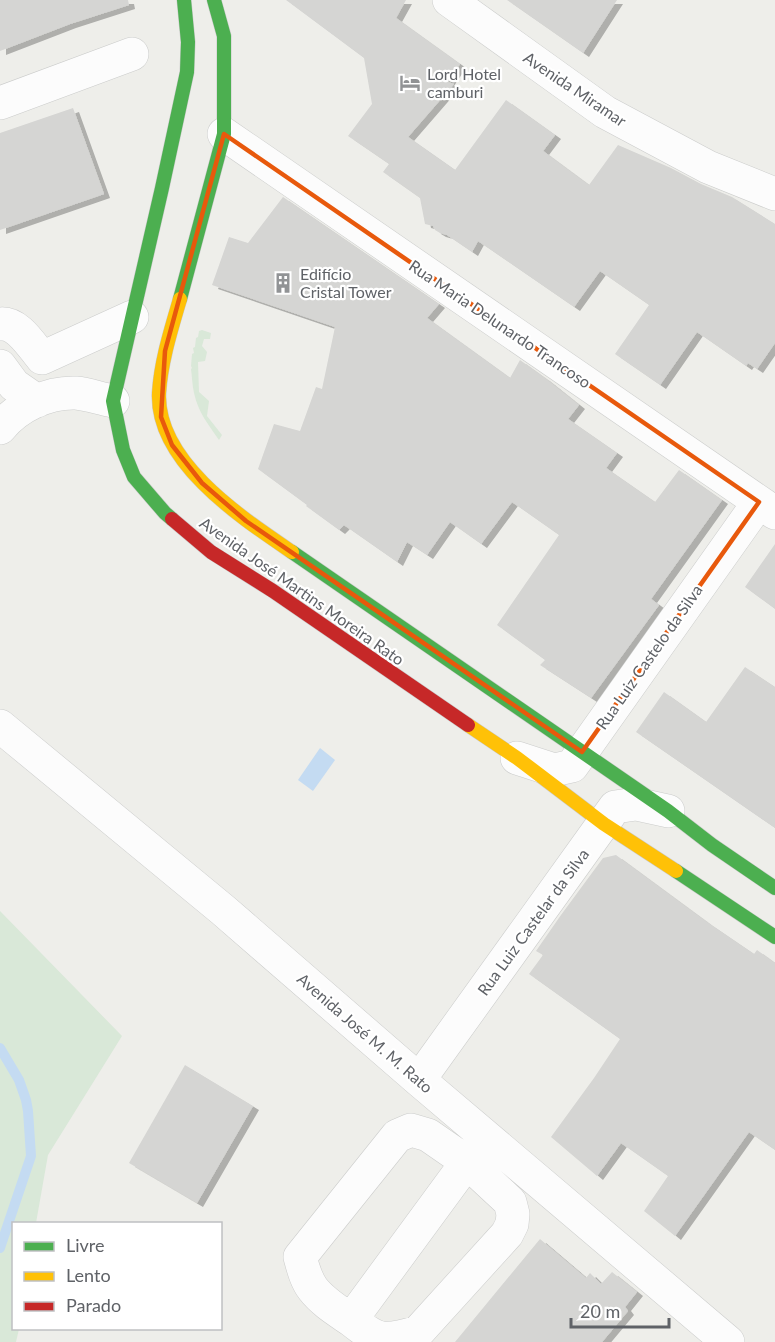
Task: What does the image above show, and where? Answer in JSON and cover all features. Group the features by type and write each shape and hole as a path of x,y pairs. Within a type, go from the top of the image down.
{"street":[{"name":"Avenida José Martins Moreira Rato","path":"184,0 188,42 187,72 113,401 123,450 134,477 165,513 211,552 273,591 517,758 604,824 775,937"},
{"name":"Avenida José Martins Moreira Rato","path":"214,0 224,36 224,134 165,351 159,394 160,417 172,445 202,483 246,521 668,811 712,845 775,888"},
{"name":"Avenida Miramar","path":"449,0 605,112 708,166 775,194"},
{"path":"0,103 132,54"},
{"name":"Rua Maria Delunardo Trancoso","path":"224,134 767,508"},
{"path":"0,324 3,322 12,325 42,357 132,317"},
{"path":"0,366 15,385 37,401"},
{"path":"0,428 25,407 49,396 76,393 113,401"},
{"name":"Rua Luiz Castelo da Silva","path":"517,758 554,770 572,766 767,508"},
{"name":"Avenida José M. M. Rato","path":"0,726 214,903 419,1080 477,1149 728,1342"},
{"name":"Rua Luiz Castelar da Silva","path":"419,1080 615,807 636,804 668,811"},
{"path":"411,1130 477,1149 510,1202 513,1214 512,1224 507,1234 418,1332 402,1339 384,1342 371,1336 313,1289 300,1257 397,1136 411,1130"},
{"path":"351,1320 477,1149"}],"highlighted area":[{"path":"224,134 759,502 582,752 246,521 202,483 172,445 161,417 165,351"}],"green space":[{"path":"202,330 211,333 210,339 204,339 202,346 207,352 205,361 198,362 199,392 209,401 207,416 222,435 219,440 201,412 193,386 192,354 196,338"},
{"path":"0,911 122,1036 48,1155 36,1222 12,1222 12,1330 19,1330 16,1342 0,1342"}],"water":[{"path":"320,748 335,760 313,791 298,780"}],"building":[{"path":"0,0 128,0 129,5 70,24 0,51"},
{"path":"286,0 406,0 396,18 460,64 448,82 454,84 408,137 455,170 506,100 555,135 543,151 589,185 618,145 732,197 775,224 775,343 757,369 748,363 746,366 697,332 660,385 615,354 649,305 600,271 574,307 478,241 472,252 447,235 435,230 433,226 425,224 420,198 383,172 389,164 348,136 372,104 364,58"},
{"path":"507,0 617,0 583,53"},
{"path":"73,108 104,194 0,230 0,133"},
{"path":"283,197 439,304 427,318 510,378 520,360 579,405 568,419 617,453 606,468 655,502 679,470 722,500 651,599 659,605 591,698 540,665 545,660 497,625 559,535 512,502 481,544 450,522 427,555 407,542 397,562 344,525 339,530 258,469 274,424 300,431 316,387 322,389 335,327 212,285 229,237 248,243"},
{"path":"775,544 775,609 745,587"},
{"path":"745,667 775,687 775,828 636,732 664,692 706,722"},
{"path":"616,855 754,954 757,950 775,963 775,1150 749,1132 675,1236 644,1211 668,1176 621,1143 597,1176 551,1137 620,1039 529,974 543,955 536,951 561,915 603,858"},
{"path":"185,1065 253,1106 197,1203 129,1163"},
{"path":"540,1239 586,1278 590,1273 601,1284 612,1272 637,1292 625,1307 628,1311 602,1342 455,1342"}],"waterway":[{"path":"0,1048 19,1080 26,1100 31,1156 0,1248"}],"traffic: fast":[{"path":"172,519 134,477 123,450 113,401 187,72 188,42 184,0"},
{"path":"180,299 224,134 224,36 214,0"},
{"path":"292,552 668,811 712,845 775,888"},
{"path":"676,871 775,937"}],"traffic: slow":[{"path":"180,299 164,357 159,393 162,418 171,442 206,486 250,523 292,552"},
{"path":"468,725 517,758 604,824 676,871"}],"traffic: jam":[{"path":"172,519 211,552 273,591 468,725"}],"place":[{"name":"Lord Hotel camburi","path":"410,83"},
{"name":"Edifício Cristal Tower","path":"283,283"}]}
